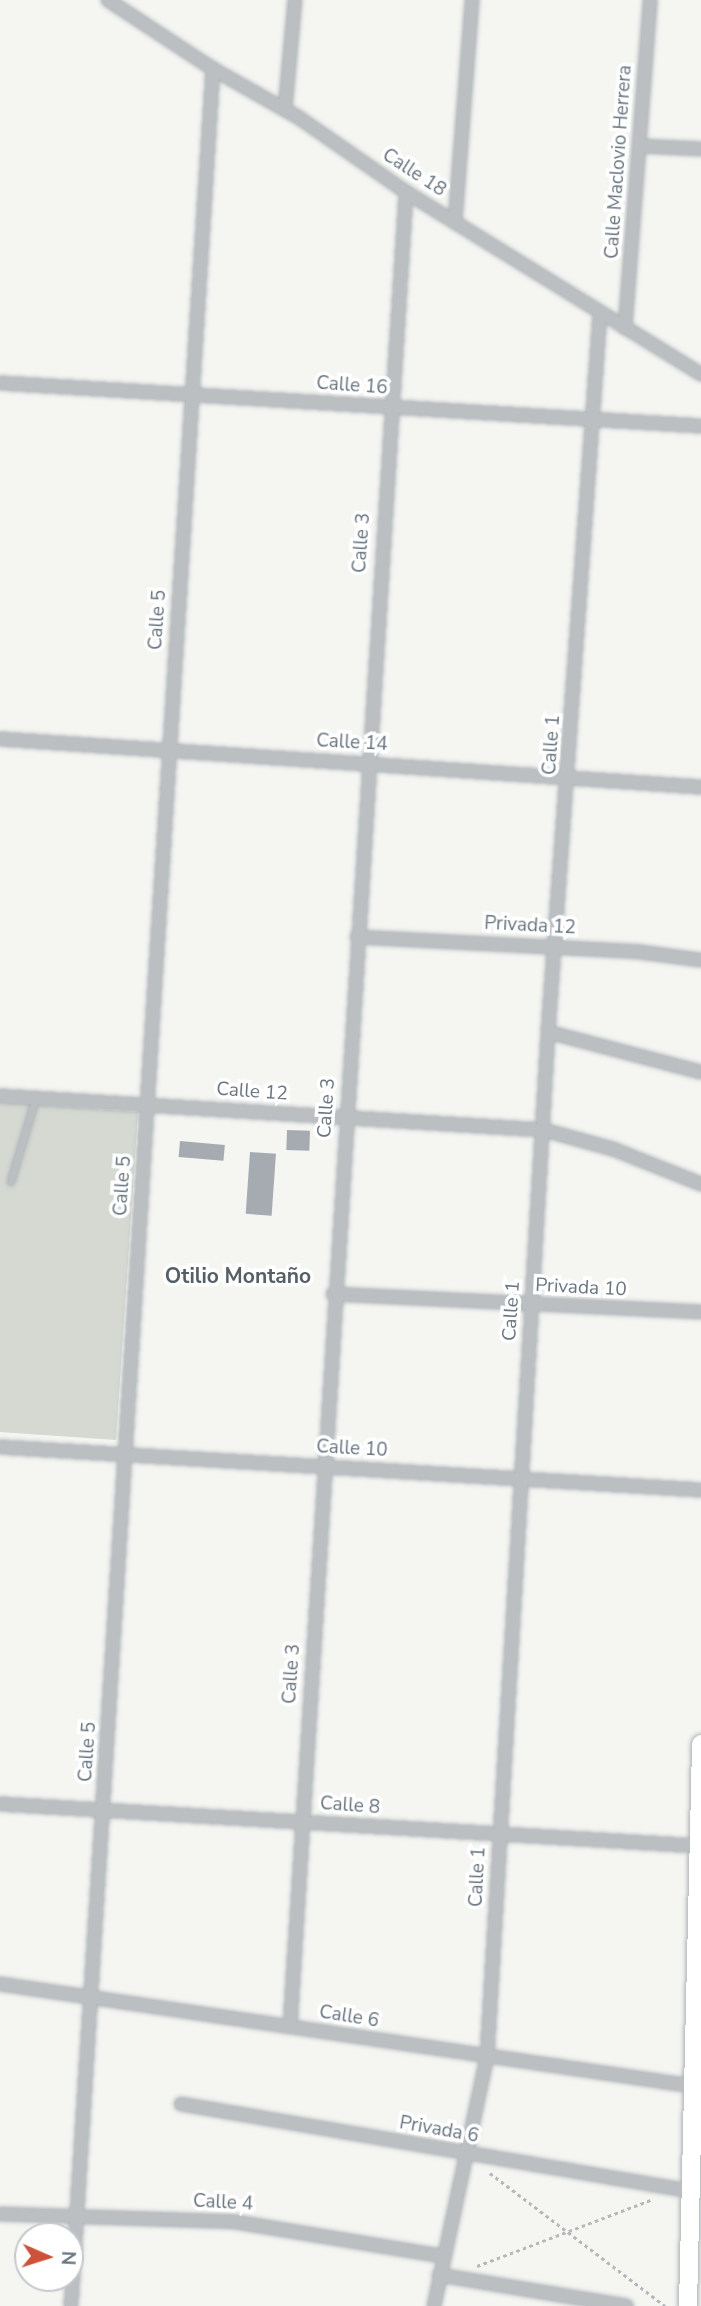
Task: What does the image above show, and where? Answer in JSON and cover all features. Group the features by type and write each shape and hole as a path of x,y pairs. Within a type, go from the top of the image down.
{"street":[{"name":"Calle 18","path":"108,0 213,69 285,109 406,192 701,374"},
{"path":"285,109 295,0"},
{"path":"455,222 472,0"},
{"name":"Calle Maclovio Herrera","path":"625,328 650,0"},
{"name":"Calle 5","path":"71,2306 213,69"},
{"path":"640,146 701,149"},
{"name":"Calle 3","path":"290,2027 333,1294 406,192"},
{"name":"Calle 1","path":"434,2306 442,2256 487,2057 548,1032 569,776 600,313"},
{"name":"Calle 16","path":"0,383 701,426"},
{"name":"Calle 14","path":"0,739 701,787"},
{"name":"Privada 12","path":"357,937 554,946 701,960"},
{"path":"548,1032 701,1072"},
{"name":"Calle 12","path":"0,1096 544,1130 613,1149 701,1184"},
{"name":"Privada 10","path":"333,1294 701,1312"},
{"name":"Calle 10","path":"0,1447 701,1490"},
{"path":"688,2306 695,2244 685,2190 697,2134 692,2086 701,1744"},
{"name":"Calle 8","path":"0,1804 698,1846"},
{"name":"Calle 6","path":"0,1984 692,2086"},
{"name":"Privada 6","path":"181,2105 685,2190"},
{"name":"Calle 4","path":"0,2214 76,2219 236,2222 442,2256"},
{"path":"439,2275 626,2306"}],"lane":[{"path":"11,1182 36,1098"}],"path":[{"path":"465,2154 665,2306"},
{"path":"477,2267 685,2190"}],"shaded area":[{"path":"0,1102 138,1112 116,1440 0,1432"}],"building":[{"path":"287,1130 310,1131 309,1151 286,1150"},
{"path":"180,1141 225,1145 223,1161 179,1157"},
{"path":"250,1152 276,1154 272,1216 246,1214"}],"district":[{"name":"Otilio Montaño","path":"238,1276"}]}
